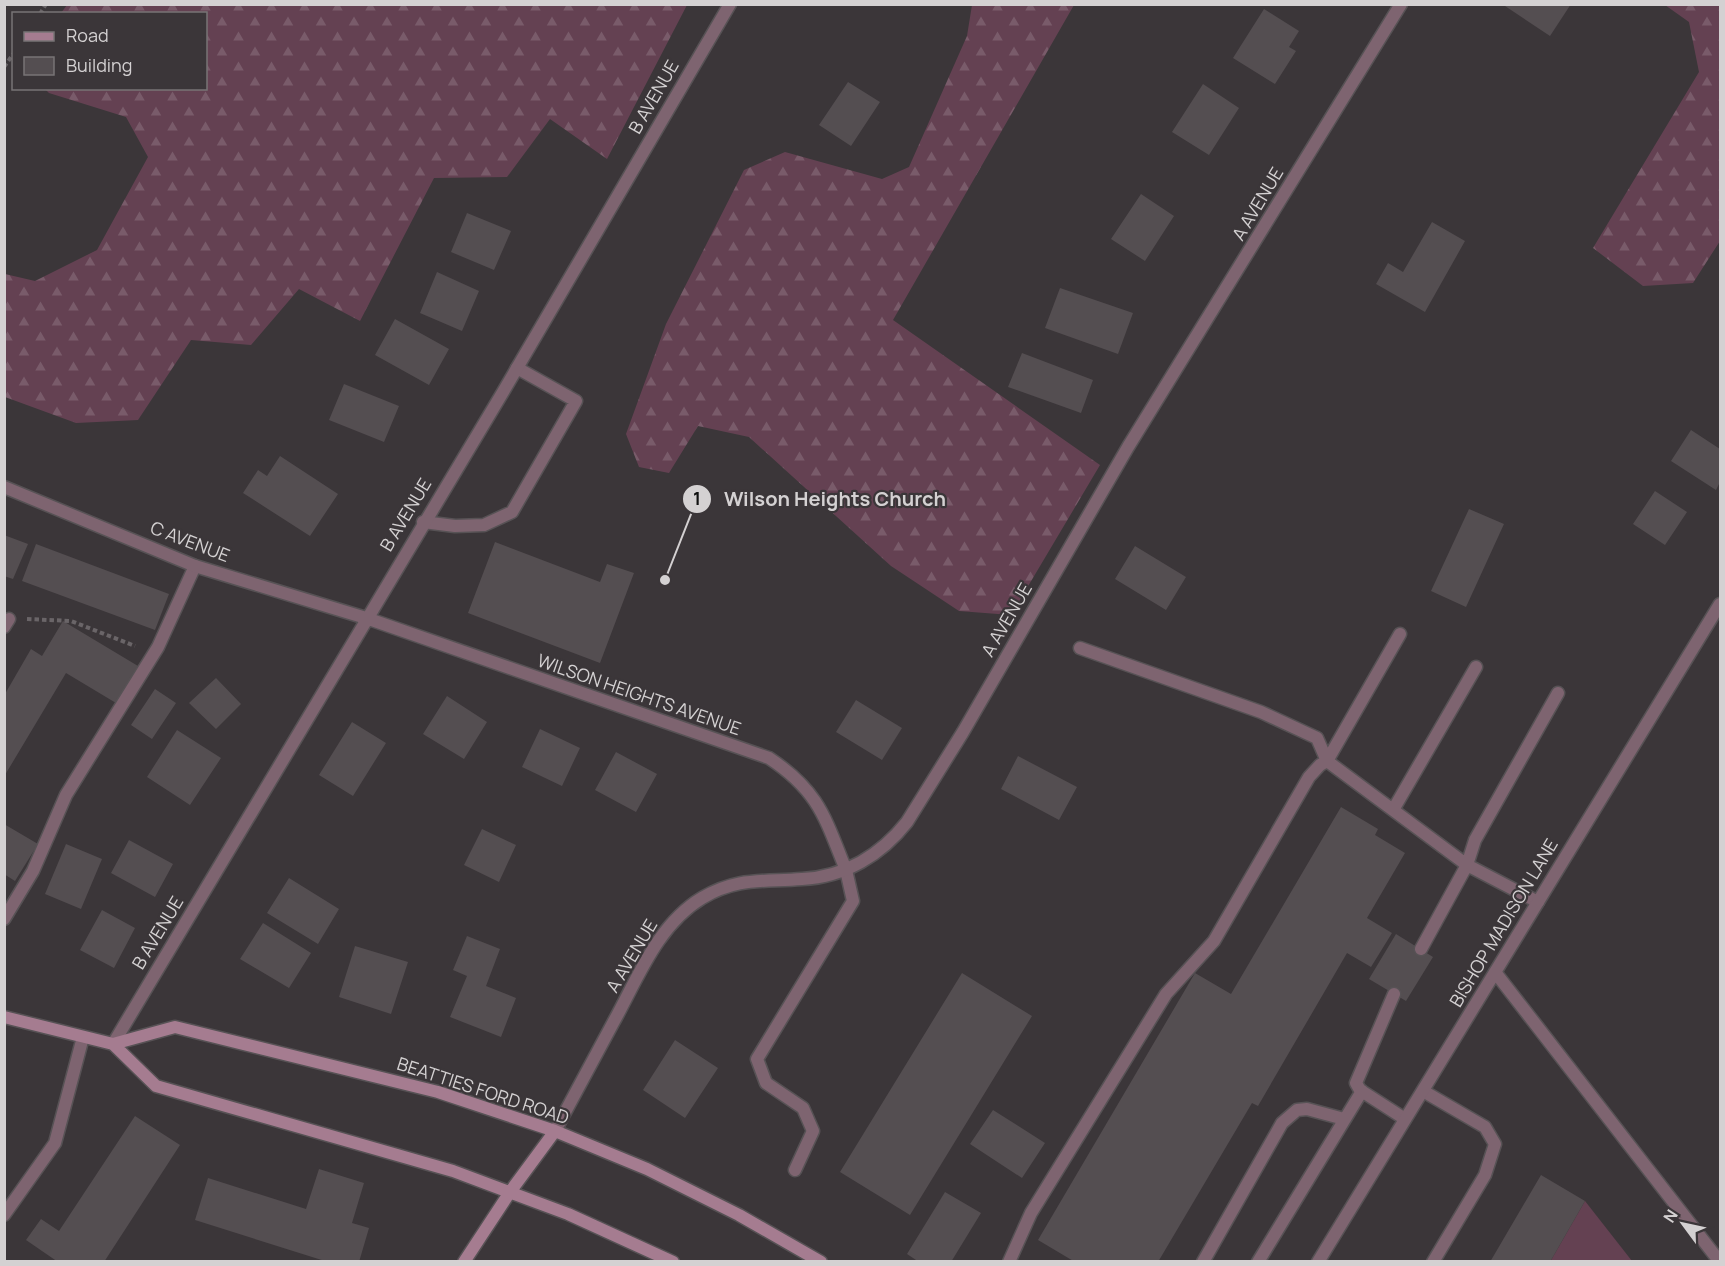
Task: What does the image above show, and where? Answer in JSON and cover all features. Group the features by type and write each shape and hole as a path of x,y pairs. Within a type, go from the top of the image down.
{"main road":[{"name":"BEATTIES FORD ROAD","path":"4,1017 113,1044 175,1027 438,1092 555,1131 692,1190 821,1262"},
{"path":"113,1044 156,1086 375,1147 510,1192 618,1235 673,1262"},
{"path":"464,1262 510,1192 555,1131"}],"street":[{"name":"B AVENUE","path":"113,1044 517,368 730,4"},
{"name":"A AVENUE","path":"555,1131 652,951 681,914 700,899 740,881 803,879 846,870 870,858 907,822 963,732 1128,447 1401,4"},
{"path":"423,522 455,526 484,525 512,512 576,401 517,368"},
{"name":"C AVENUE","path":"4,487 195,566 366,618"},
{"path":"4,919 9,901 33,871 66,795 158,647 195,566"},
{"name":"BISHOP MADISON LANE","path":"1318,1262 1720,604"},
{"name":"WILSON HEIGHTS AVENUE","path":"366,618 769,759 795,775 815,798 846,870 853,901 757,1059 766,1083 803,1108 813,1131 795,1170"},
{"path":"1009,1262 1031,1213 1166,994 1214,941 1309,777 1320,765 1328,761 1400,634"},
{"path":"1080,648 1261,712 1317,738 1328,761 1467,865 1538,902"},
{"path":"1393,810 1476,667"},
{"path":"1421,949 1467,865 1475,840 1558,693"},
{"path":"1495,972 1720,1262"},
{"path":"1394,994 1356,1083 1362,1091 1405,1119"},
{"path":"4,1215 55,1143 83,1037"},
{"path":"1258,1262 1362,1091"},
{"path":"1422,1091 1485,1127 1495,1144 1485,1175 1433,1262"},
{"path":"1203,1262 1282,1123 1297,1110 1307,1108 1344,1119"}],"path":[{"path":"7,623 71,621 138,647 158,647"}],"green space":[{"path":"67,4 687,5 607,159 550,119 507,177 434,178 360,321 299,289 251,345 191,340 138,420 76,423 5,397 5,274 35,281 97,250 148,157 126,117 49,93 46,90 207,90 207,12 62,12"},
{"path":"972,5 1074,5 893,320 1100,465 1011,615 959,611 891,566 749,437 698,426 669,473 639,467 626,434 666,324 744,170 785,152 882,179 909,167 967,36"},
{"path":"1665,5 1720,5 1720,241 1693,283 1643,286 1593,248 1699,72 1689,22"},
{"path":"1585,1201 1632,1261 1550,1262"}],"building":[{"path":"1502,4 1571,4 1550,36"},
{"path":"1264,9 1299,31 1289,47 1296,51 1275,84 1233,58"},
{"path":"848,82 880,102 851,146 819,125"},
{"path":"1203,84 1239,108 1209,155 1172,132"},
{"path":"1141,194 1174,216 1145,261 1111,239"},
{"path":"467,213 511,231 494,270 451,252"},
{"path":"1432,222 1465,241 1425,312 1376,284 1388,263 1403,272"},
{"path":"437,272 479,291 462,331 420,313"},
{"path":"1060,288 1133,313 1118,354 1045,328"},
{"path":"395,319 449,349 429,385 375,355"},
{"path":"1022,353 1093,380 1081,413 1008,387"},
{"path":"344,384 399,406 384,442 329,420"},
{"path":"1691,430 1720,449 1720,482 1716,490 1671,461"},
{"path":"280,456 338,494 310,536 243,493 258,470 267,476"},
{"path":"1655,491 1687,512 1665,545 1633,524"},
{"path":"1469,509 1504,524 1466,607 1431,591"},
{"path":"4,535 28,544 13,579 4,576"},
{"path":"495,542 600,582 607,564 634,573 600,663 468,613"},
{"path":"36,544 169,594 155,630 22,581"},
{"path":"1135,546 1186,577 1166,610 1115,579"},
{"path":"63,621 138,666 116,703 66,673 5,775 5,694 31,649 42,656"},
{"path":"216,678 241,704 216,729 189,703"},
{"path":"155,689 176,703 152,739 131,725"},
{"path":"447,696 487,722 464,759 423,734"},
{"path":"856,700 902,728 882,760 836,732"},
{"path":"352,722 386,743 353,796 319,775"},
{"path":"540,729 580,748 562,786 522,767"},
{"path":"177,730 221,758 190,805 147,777"},
{"path":"616,752 657,774 636,812 595,790"},
{"path":"1018,756 1077,787 1059,820 1001,789"},
{"path":"1341,807 1378,829 1375,835 1405,853 1367,918 1392,933 1371,967 1347,953 1258,1106 1252,1103 1158,1262 1075,1262 1038,1240 1195,973 1231,994"},
{"path":"4,824 38,844 15,881 4,874"},
{"path":"482,829 516,845 499,882 464,865"},
{"path":"129,840 173,864 155,897 111,873"},
{"path":"66,844 102,859 81,909 45,894"},
{"path":"289,878 339,909 318,944 267,913"},
{"path":"102,910 135,928 114,968 80,950"},
{"path":"263,923 311,953 289,988 240,959"},
{"path":"1396,934 1433,957 1406,1001 1369,979"},
{"path":"467,936 500,949 486,986 516,998 501,1037 450,1017 467,976 453,970"},
{"path":"355,946 408,962 391,1014 339,997"},
{"path":"962,973 1032,1016 910,1215 840,1172"},
{"path":"675,1040 718,1068 685,1118 643,1090"},
{"path":"993,1110 1045,1143 1022,1178 970,1144"},
{"path":"135,1116 180,1145 104,1262 58,1262 26,1240 41,1219 59,1231"},
{"path":"319,1169 364,1183 352,1223 369,1228 359,1262 328,1262 195,1220 208,1178 306,1209"},
{"path":"1541,1175 1585,1201 1550,1262 1490,1262"},
{"path":"945,1192 981,1213 951,1262 919,1262 907,1254"}],"place":[{"name":"Wilson Heights Church","path":"665,580"}]}
